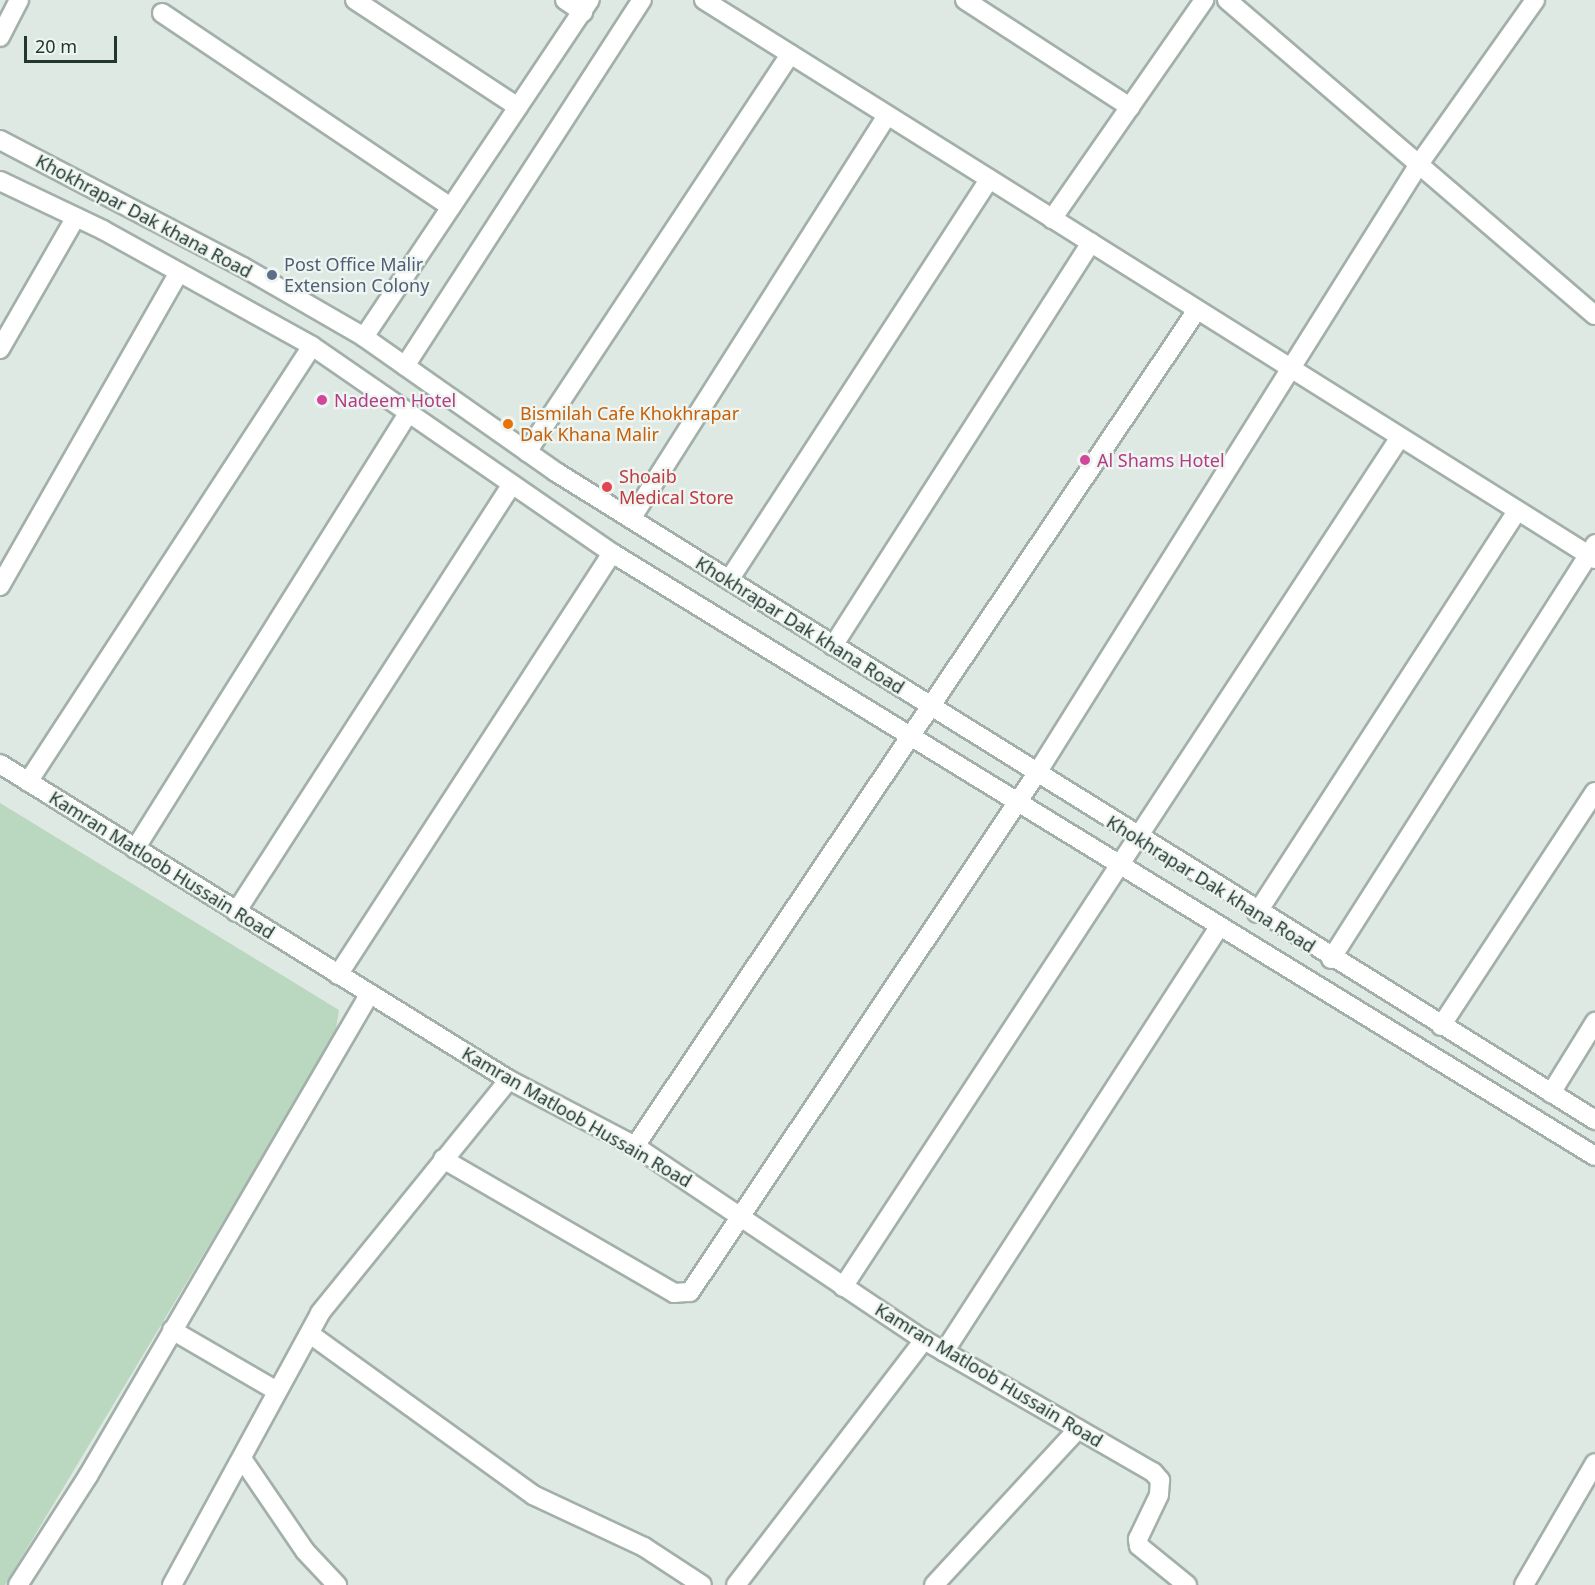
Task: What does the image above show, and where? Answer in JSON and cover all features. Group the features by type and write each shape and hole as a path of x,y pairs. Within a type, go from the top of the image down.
{"street":[{"path":"0,37 19,0"},
{"path":"355,0 518,107"},
{"path":"364,337 586,6 565,0"},
{"path":"405,366 642,0"},
{"path":"704,0 1517,511 1593,553 1331,959"},
{"path":"965,0 1130,107"},
{"path":"1052,219 1204,0"},
{"path":"1227,0 1595,315"},
{"path":"443,1159 682,1295 690,1292 745,1216 1037,774 1419,164 1535,0"},
{"path":"162,13 451,207"},
{"path":"527,452 790,54"},
{"path":"631,519 887,115"},
{"name":"Khokhrapar Dak khana Road","path":"0,140 243,267 364,337 527,452 631,519 1257,913 1595,1120"},
{"path":"729,580 989,179"},
{"name":"Khokhrapar Dak khana Road","path":"0,181 76,217 312,346 612,553 906,737 1595,1156"},
{"path":"0,349 76,217"},
{"path":"833,646 1091,243"},
{"path":"0,586 178,272"},
{"path":"634,1146 906,737 1197,310"},
{"path":"28,782 312,346"},
{"path":"135,849 409,412"},
{"path":"843,1287 1400,437"},
{"path":"236,912 512,484"},
{"path":"1257,913 1517,511"},
{"path":"338,975 612,553"},
{"name":"Kamran Matloob Hussain Road","path":"0,764 509,1080 634,1146 745,1216 843,1287 924,1340 1078,1429 1160,1480 1159,1495 1139,1546 1187,1585"},
{"path":"1441,1026 1595,792"},
{"path":"944,1352 1219,927"},
{"path":"18,1585 88,1476 369,995"},
{"path":"1551,1093 1595,1022"},
{"path":"172,1585 243,1460 277,1391 321,1313 509,1080"},
{"path":"172,1330 277,1391"},
{"path":"310,1334 533,1495 644,1547 702,1585"},
{"path":"736,1585 924,1340"},
{"path":"934,1585 1078,1429"},
{"path":"243,1460 305,1551 337,1585"},
{"path":"1524,1585 1595,1463"}],"green space":[{"path":"0,803 339,1010 335,1035 5,1585 0,1585"}],"place":[{"name":"Post Office Malir Extension Colony","path":"272,275"},
{"name":"Nadeem Hotel","path":"322,400"},
{"name":"Bismilah Cafe Khokhrapar Dak Khana Malir","path":"508,424"},
{"name":"Al Shams Hotel","path":"1085,460"},
{"name":"Shoaib Medical Store","path":"607,487"}]}
